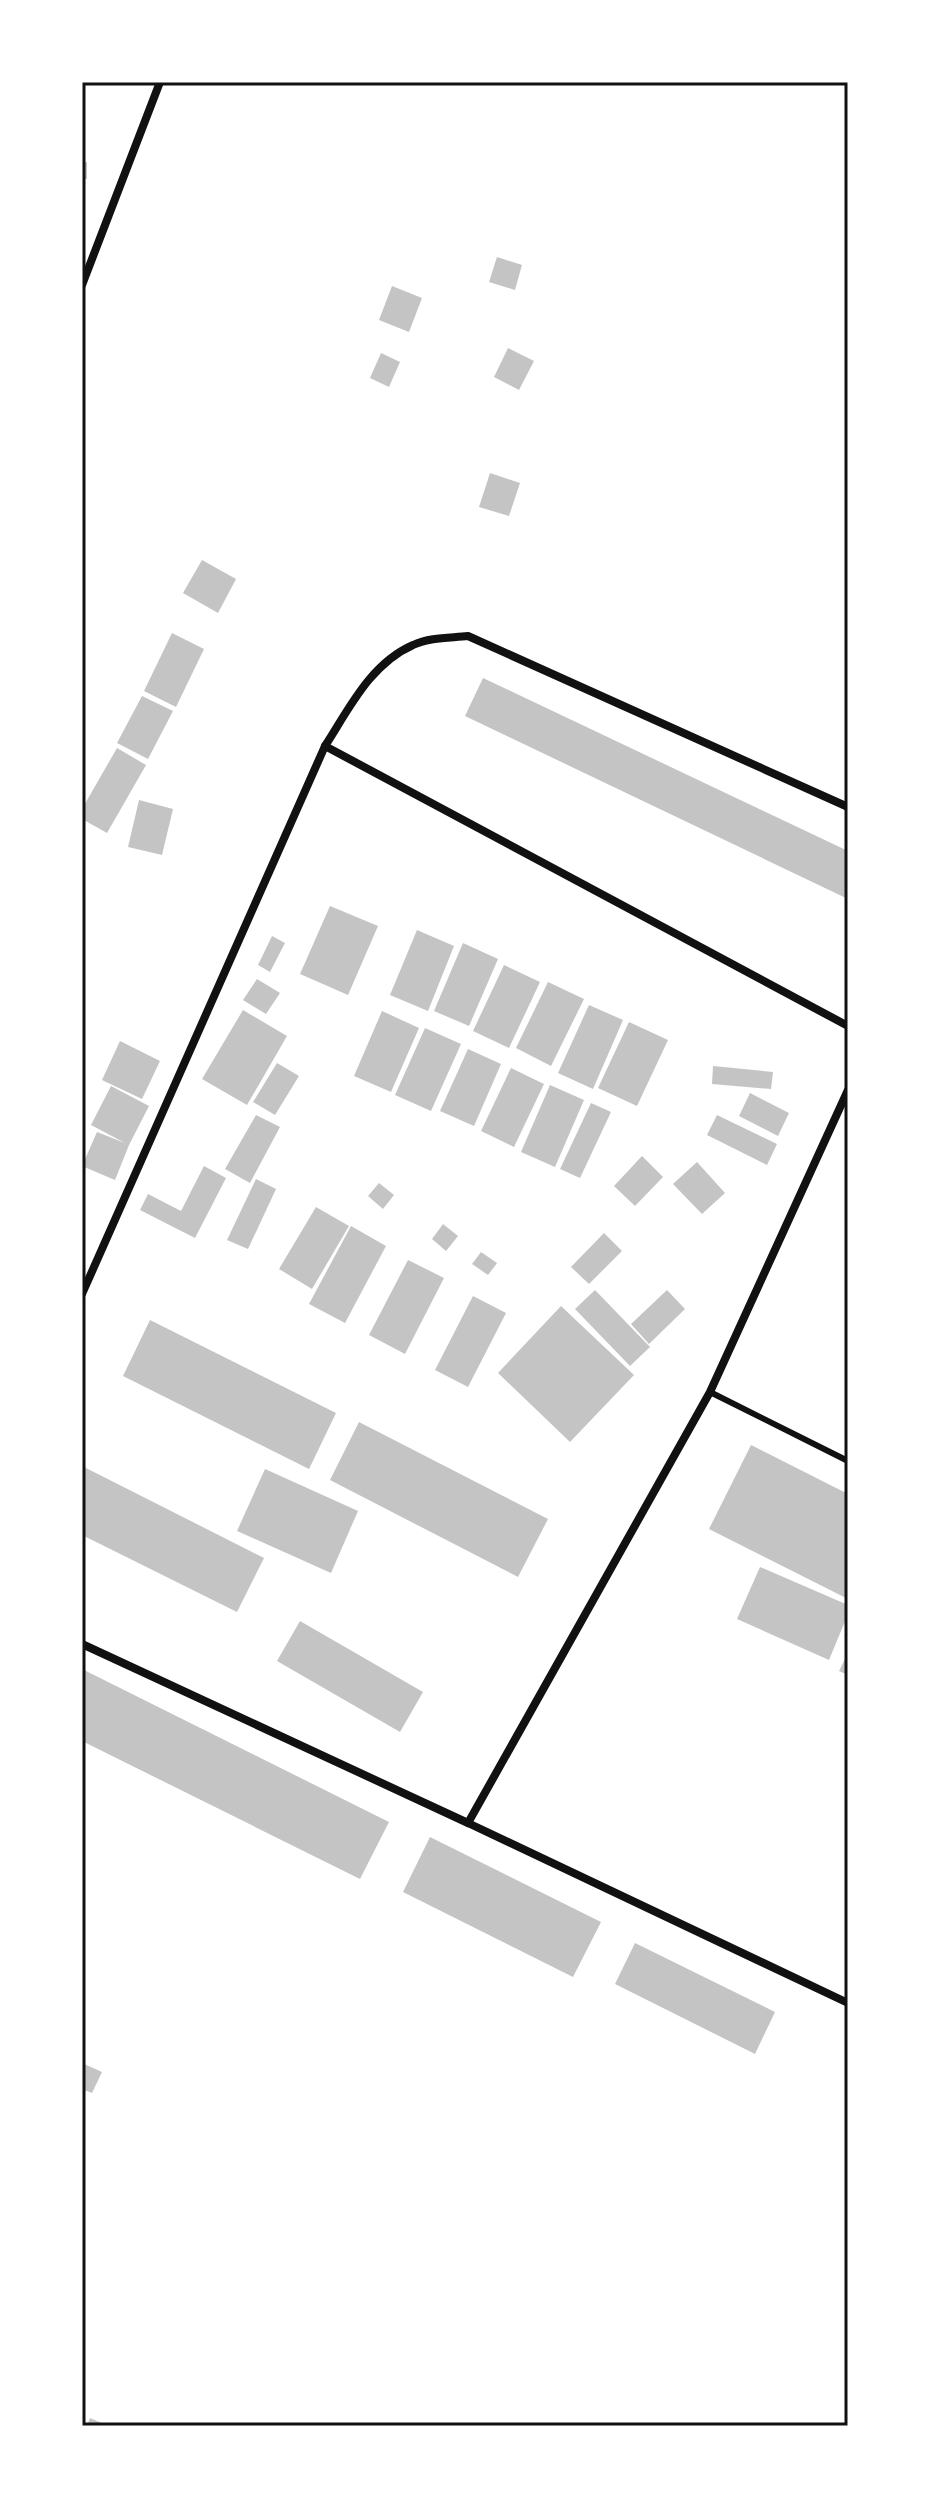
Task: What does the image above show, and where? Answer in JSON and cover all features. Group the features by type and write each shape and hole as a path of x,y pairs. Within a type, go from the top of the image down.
{"street":[{"path":"82,285 160,82"},
{"path":"82,1294 325,746 372,674 412,645 433,639 468,636 848,807"},
{"path":"325,746 848,1026"},
{"path":"468,1823 710,1392 848,1090"},
{"path":"82,1644 848,2003"}],"lane":[{"path":"710,1392 848,1461"}],"building":[{"path":"82,162 87,162 87,179 82,179"},
{"path":"497,257 522,265 515,290 489,282"},
{"path":"392,286 422,298 409,332 379,320"},
{"path":"508,348 534,361 519,390 494,377"},
{"path":"381,353 400,362 389,387 370,378"},
{"path":"490,473 520,483 509,516 479,507"},
{"path":"202,560 236,579 218,613 183,593"},
{"path":"172,633 204,649 176,707 144,691"},
{"path":"483,678 848,851 848,899 465,716"},
{"path":"142,696 173,711 148,759 117,743"},
{"path":"117,748 146,765 107,833 82,819 82,809"},
{"path":"139,800 173,809 162,855 128,847"},
{"path":"330,906 378,926 348,995 300,974"},
{"path":"417,930 454,946 428,1011 390,995"},
{"path":"272,936 285,943 270,972 258,965"},
{"path":"463,943 498,959 469,1026 434,1011"},
{"path":"504,965 540,982 509,1048 473,1031"},
{"path":"257,979 280,993 266,1014 243,1000"},
{"path":"548,982 584,999 551,1066 516,1048"},
{"path":"589,1005 623,1020 593,1089 558,1073"},
{"path":"243,1010 287,1036 247,1105 202,1079"},
{"path":"382,1011 419,1028 391,1092 354,1076"},
{"path":"629,1022 668,1040 637,1106 598,1088"},
{"path":"425,1028 461,1044 431,1111 395,1095"},
{"path":"120,1041 160,1061 142,1099 102,1080"},
{"path":"468,1049 501,1064 474,1126 440,1111"},
{"path":"277,1063 299,1076 275,1115 253,1102"},
{"path":"713,1066 773,1072 771,1089 712,1084"},
{"path":"511,1068 544,1084 514,1147 481,1131"},
{"path":"550,1085 584,1100 555,1167 521,1152"},
{"path":"111,1086 149,1106 115,1180 82,1166 97,1132 125,1143 91,1125"},
{"path":"750,1093 789,1113 778,1136 739,1116"},
{"path":"591,1103 611,1112 580,1178 560,1169"},
{"path":"256,1115 280,1127 250,1183 225,1169"},
{"path":"717,1115 777,1144 767,1165 707,1135"},
{"path":"642,1156 663,1177 635,1206 614,1186"},
{"path":"697,1162 725,1193 702,1214 673,1184"},
{"path":"204,1166 226,1178 195,1238 140,1210 148,1194 181,1211"},
{"path":"256,1179 276,1189 248,1249 227,1240"},
{"path":"379,1183 394,1195 383,1209 368,1196"},
{"path":"316,1207 349,1226 312,1289 279,1269"},
{"path":"443,1224 458,1236 446,1251 432,1239"},
{"path":"351,1226 386,1246 345,1323 309,1304"},
{"path":"604,1233 622,1251 589,1284 571,1267"},
{"path":"481,1252 497,1263 488,1275 472,1264"},
{"path":"408,1260 444,1278 405,1354 369,1335"},
{"path":"595,1290 650,1347 630,1366 575,1309"},
{"path":"667,1290 685,1309 649,1344 631,1324"},
{"path":"473,1296 506,1313 468,1387 435,1370"},
{"path":"561,1306 634,1375 570,1442 498,1373"},
{"path":"150,1320 336,1413 309,1469 123,1376"},
{"path":"359,1422 548,1519 518,1577 330,1480"},
{"path":"751,1445 848,1494 848,1599 709,1529"},
{"path":"82,1466 264,1558 237,1612 82,1535"},
{"path":"265,1469 358,1511 331,1573 237,1531"},
{"path":"760,1567 848,1605 848,1614 829,1660 737,1619"},
{"path":"300,1621 423,1692 400,1732 277,1661"},
{"path":"848,1653 848,1675 839,1671"},
{"path":"82,1669 389,1822 360,1879 82,1741"},
{"path":"430,1837 601,1922 573,1977 403,1892"},
{"path":"635,1943 775,2012 755,2054 615,1984"},
{"path":"82,2063 102,2072 92,2093 82,2089"},
{"path":"90,2418 109,2426 87,2426"}]}
